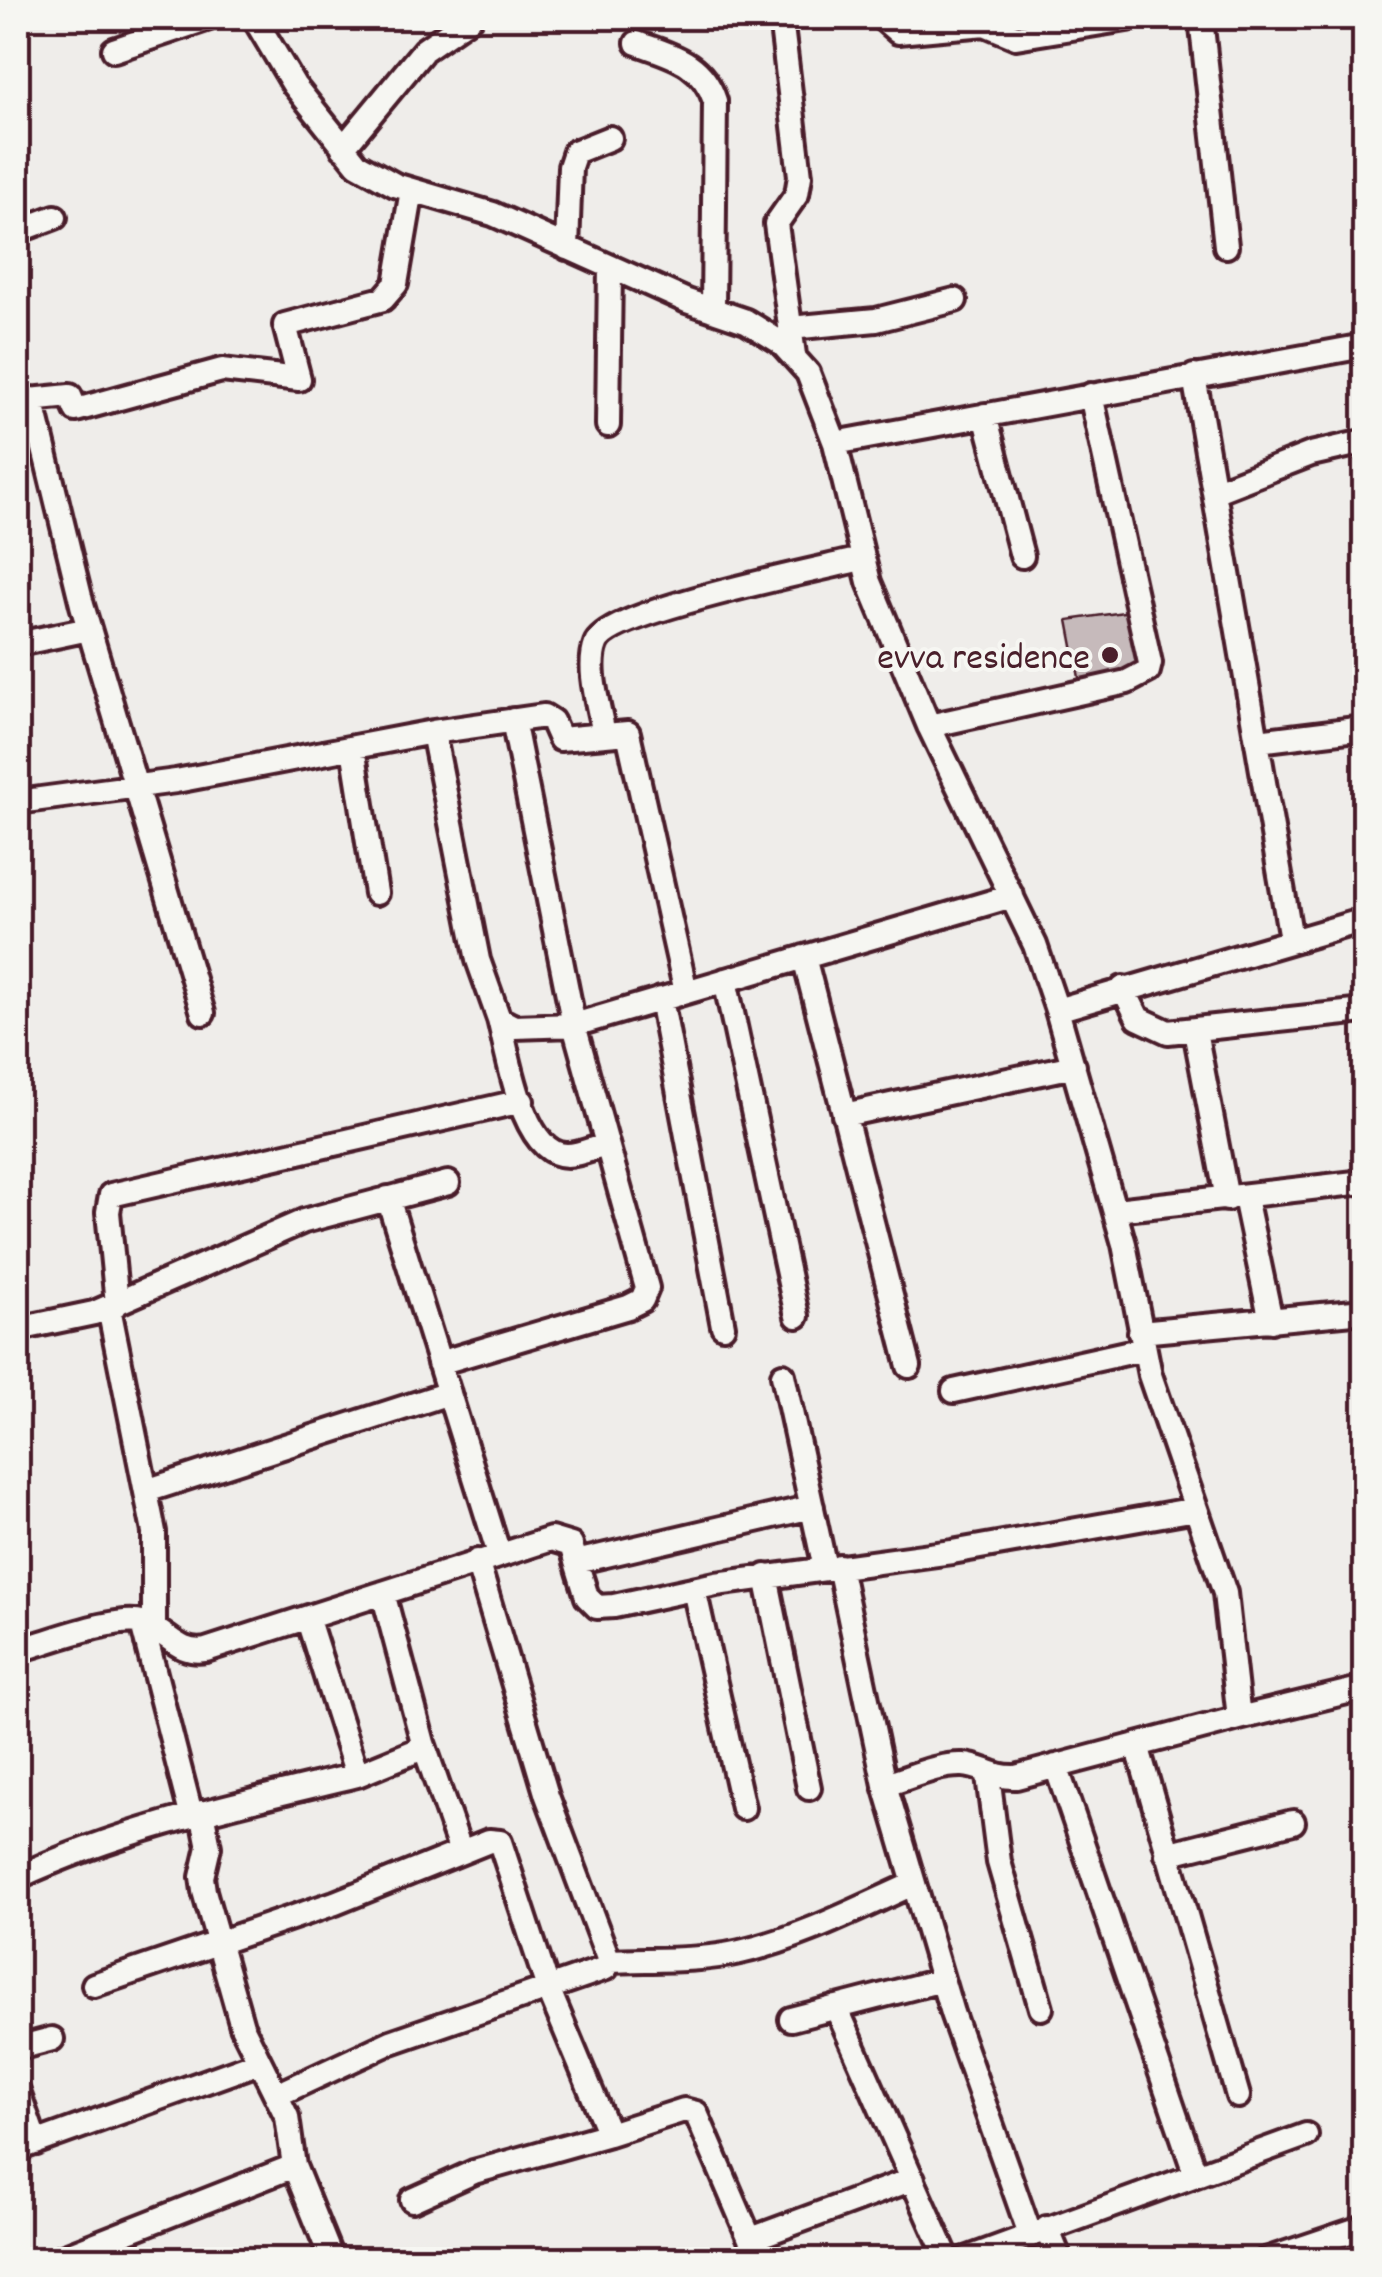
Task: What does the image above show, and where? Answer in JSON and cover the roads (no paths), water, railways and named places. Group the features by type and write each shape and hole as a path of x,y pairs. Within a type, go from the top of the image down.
{"street":[{"path":"114,50 209,18"},
{"path":"254,18 294,85 343,148 373,173 412,190 460,202 746,321 794,355 817,390 835,442 861,559 929,726 1035,945 1057,1010 1116,1210 1142,1340 1224,1593 1239,1718"},
{"path":"343,148 431,28 470,18"},
{"path":"781,18 800,176 797,194 776,224 794,355"},
{"path":"882,18 898,32 1000,23 1016,37 1133,18"},
{"path":"1201,18 1226,246"},
{"path":"637,43 692,64 708,80 715,100 713,310"},
{"path":"567,248 570,168 576,152 610,138"},
{"path":"203,1013 25,400 70,396 76,410 222,370 299,379 285,325 383,299 396,284 412,190"},
{"path":"18,231 56,217"},
{"path":"608,426 610,266"},
{"path":"790,328 876,320 954,300"},
{"path":"835,442 1364,346"},
{"path":"1194,376 1291,940"},
{"path":"929,726 1127,682 1148,671 1091,394"},
{"path":"985,415 1022,556"},
{"path":"1216,491 1311,454 1364,442"},
{"path":"604,735 594,676 594,646 602,634 651,610 861,559"},
{"path":"18,644 89,630"},
{"path":"18,802 134,786 513,720 548,717 560,739 622,732 631,738 686,992"},
{"path":"440,1363 642,1300 647,1288 574,1024 513,720"},
{"path":"1258,741 1364,728"},
{"path":"434,732 478,960 536,1138 552,1152 567,1155 606,1145"},
{"path":"353,748 376,893"},
{"path":"499,1019 514,1027 574,1024 1012,896"},
{"path":"1057,1010 1364,920"},
{"path":"804,957 909,1366"},
{"path":"725,980 796,1316"},
{"path":"1123,988 1138,1018 1151,1028 1195,1031 1364,1011"},
{"path":"661,999 723,1326"},
{"path":"1195,1031 1271,1322"},
{"path":"844,1115 1074,1066"},
{"path":"332,2260 294,2166 293,2143 277,2095 258,2063 218,1943 202,1877 209,1847 196,1813 148,1627 157,1553 113,1306 108,1212 111,1195 522,1101"},
{"path":"18,1329 113,1306 304,1221 448,1182"},
{"path":"1116,1210 1364,1182"},
{"path":"277,2095 391,2042 606,1968 608,1961 547,1796 449,1393 388,1198"},
{"path":"954,1390 1142,1340 1364,1311"},
{"path":"782,1375 812,1507 832,1566 885,1785 942,1980 1038,2231 1060,2260"},
{"path":"146,1492 449,1393"},
{"path":"576,1562 812,1507"},
{"path":"18,1650 117,1624 148,1627 193,1652 308,1620 488,1558 563,1539 571,1544 587,1597 597,1606 766,1576 952,1552 1196,1509"},
{"path":"766,1576 809,1788"},
{"path":"694,1589 743,1808"},
{"path":"382,1594 423,1743 461,1852"},
{"path":"308,1620 357,1774"},
{"path":"885,1785 961,1765 974,1766 988,1776 1016,1777 1364,1688"},
{"path":"18,1876 76,1850 196,1813 357,1774 418,1750 423,1743"},
{"path":"1137,1744 1238,2096"},
{"path":"1056,1766 1195,2174"},
{"path":"988,1776 999,1862 1041,2008"},
{"path":"1167,1854 1292,1822"},
{"path":"94,1985 335,1903 461,1852 500,1842 548,1988 609,2134"},
{"path":"608,1961 699,1959 742,1952 815,1928 913,1884"},
{"path":"791,2019 942,1980"},
{"path":"836,2007 948,2260"},
{"path":"18,2048 52,2039"},
{"path":"18,2092 27,2146 258,2063"},
{"path":"412,2200 474,2172 684,2110 696,2113 755,2249 912,2179"},
{"path":"964,2259 1306,2135"},
{"path":"55,2260 294,2166"},
{"path":"1266,2260 1364,2227"}],"place":[{"name":"evva residence","path":"1110,655"}]}
